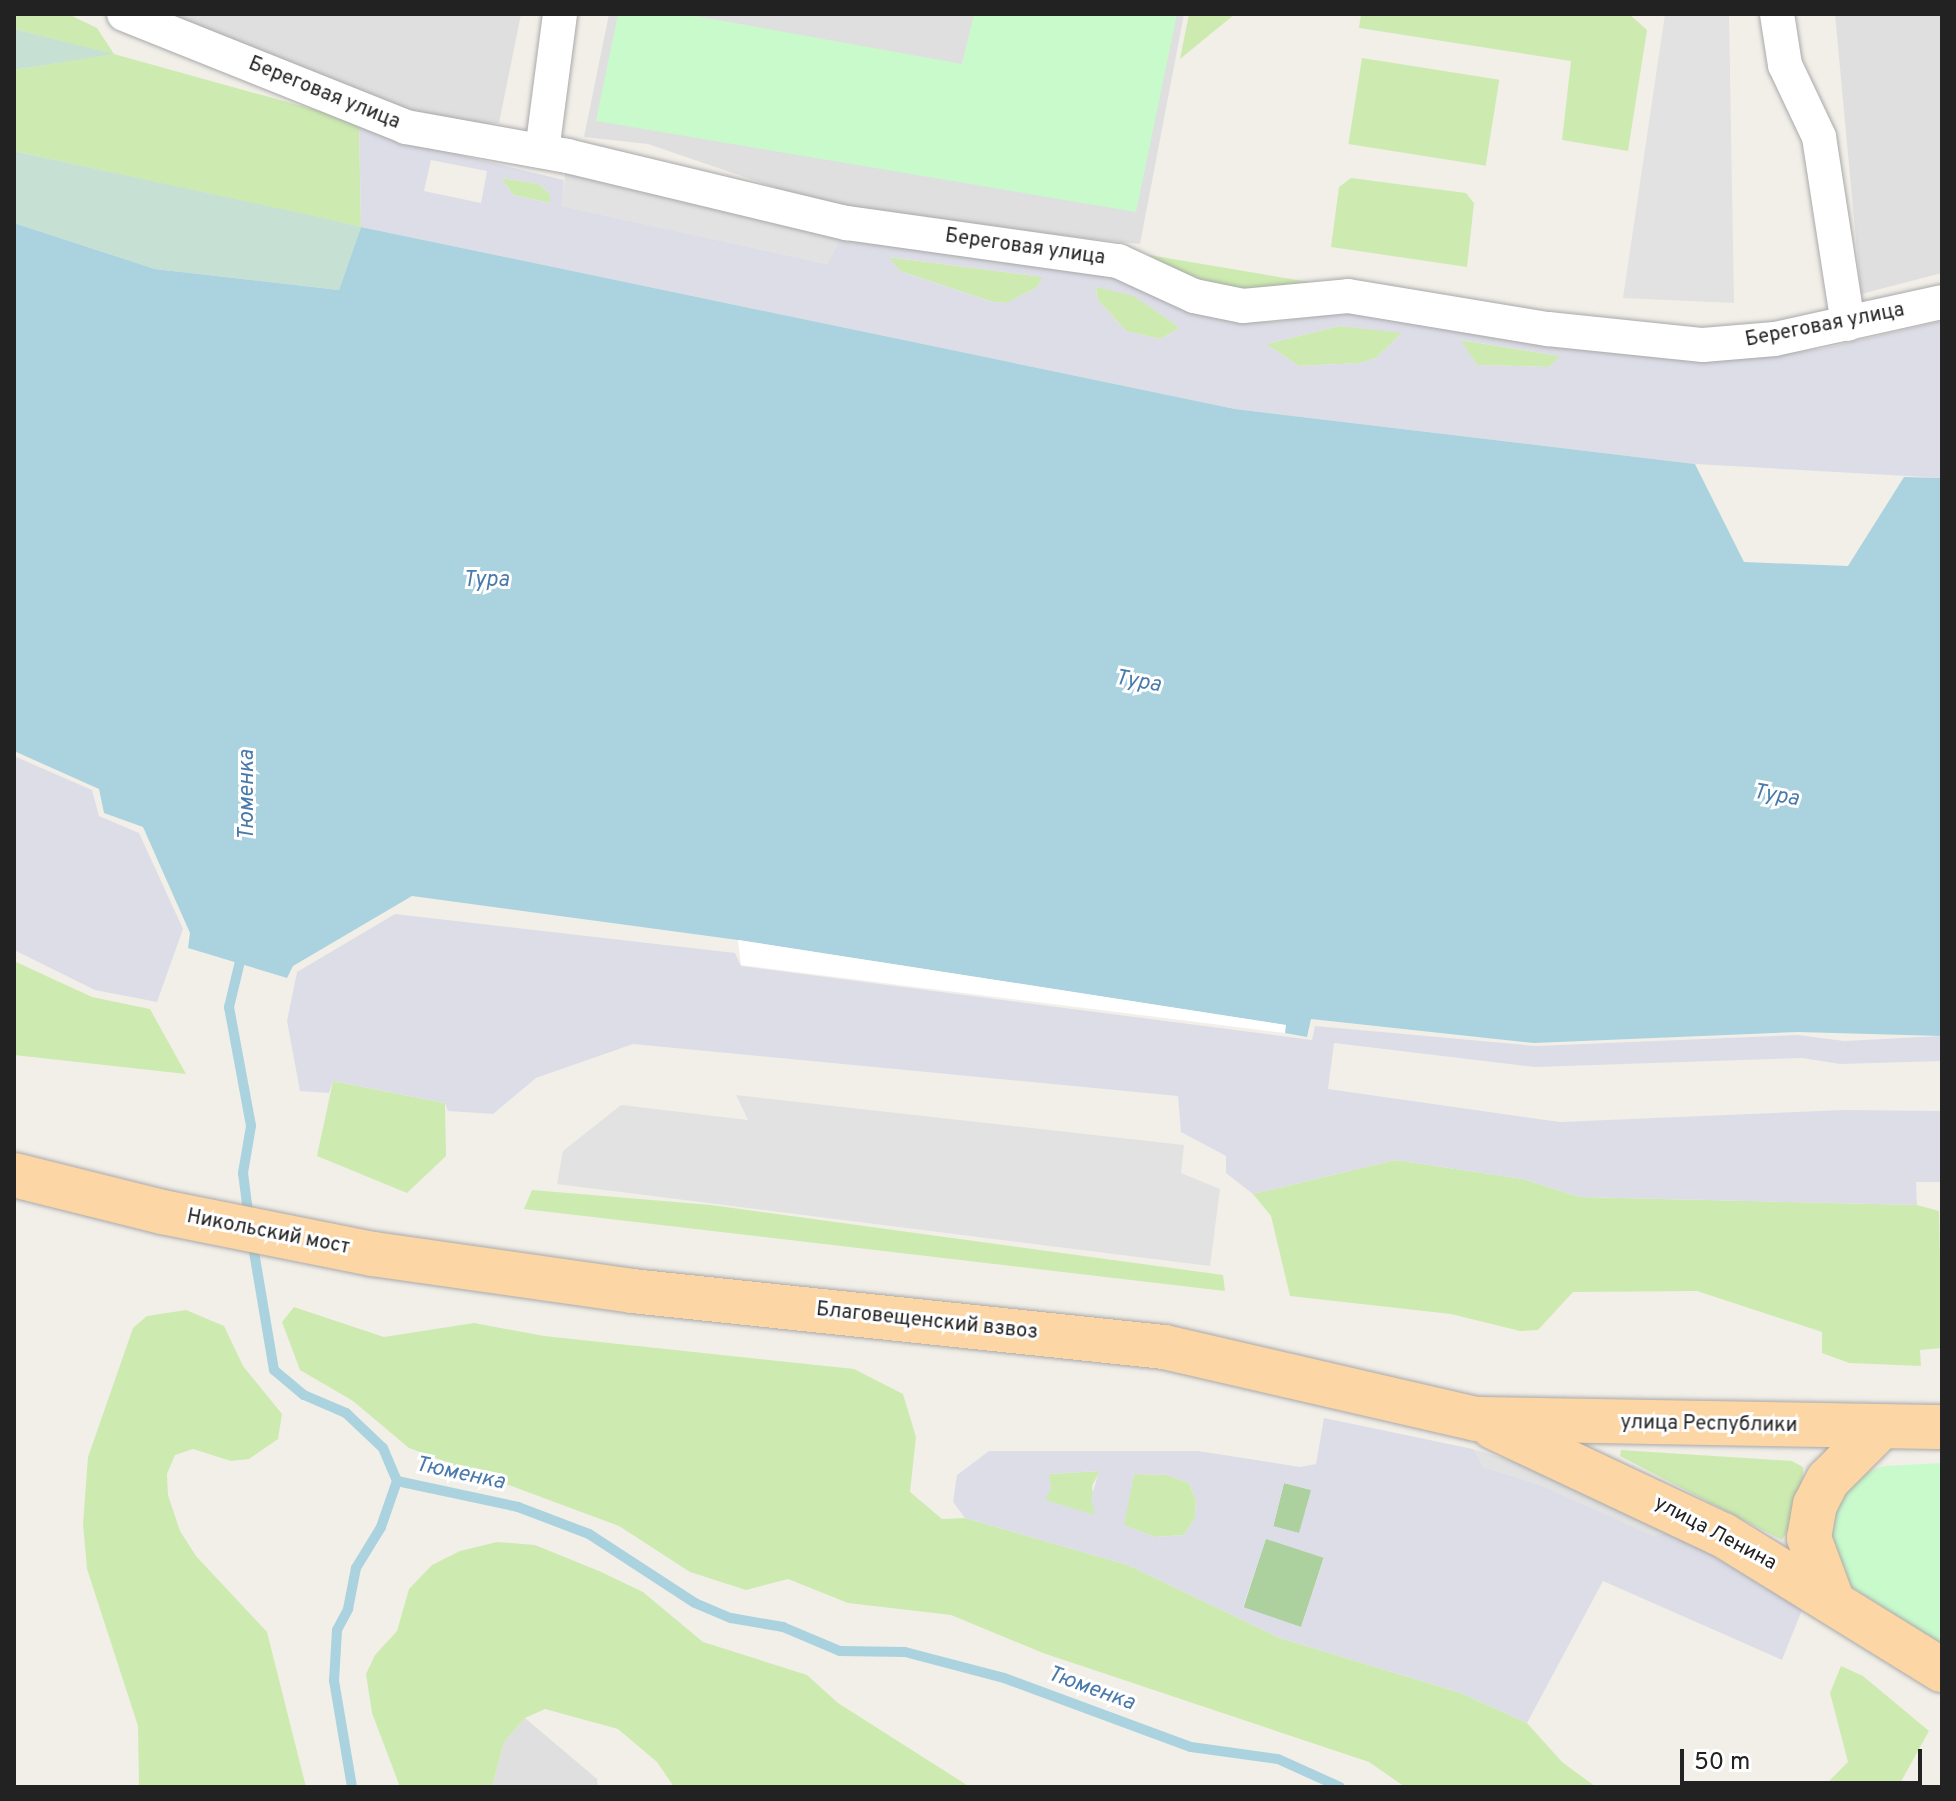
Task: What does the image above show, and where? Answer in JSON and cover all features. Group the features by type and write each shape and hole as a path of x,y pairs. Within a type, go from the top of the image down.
{"main road":[{"name":"Никольский мост","path":"14,1175 162,1212 373,1254"},
{"name":"Благовещенский взвоз","path":"373,1254 632,1291 1164,1347 1476,1419"},
{"name":"улица Республики","path":"1476,1419 1878,1430 1942,1427"},
{"name":"улица Ленина","path":"1476,1419 1723,1535 1831,1597 1942,1670"},
{"path":"1831,1597 1809,1538 1815,1505 1836,1470 1878,1430"}],"street":[{"name":"Береговая улица","path":"124,14 406,127 542,151 847,223 1118,261 1194,296 1243,306 1348,296 1548,329 1703,345 1775,339 1942,302"},
{"path":"542,151 560,14"},
{"path":"1777,14 1785,65 1819,137 1848,324"}],"shaded area":[{"path":"162,14 521,14 499,123 445,128"},
{"path":"609,14 1184,14 1140,244 847,212 648,144 584,137"},
{"path":"1665,14 1729,14 1734,303 1623,298"},
{"path":"1835,14 1942,14 1942,273 1861,294"},
{"path":"359,122 449,144 460,155 564,180 562,206 827,264 844,232 1128,277 1228,320 1272,322 1348,311 1740,359 1821,349 1942,321 1942,478 1695,464 1235,409 361,227","holes":["431,160 487,171 481,203 424,191","501,178 539,184 550,194 550,203 513,195","889,257 1043,277 1036,288 1006,303 993,302 900,271","1096,287 1134,296 1180,328 1160,339 1126,331 1097,299","1339,326 1402,333 1376,358 1360,363 1299,366 1266,344","1461,340 1560,356 1549,367 1477,365"]},
{"path":"567,156 844,232 827,264 562,206"},
{"path":"14,756 92,790 99,816 139,833 183,929 157,1002 95,990 14,950"},
{"path":"395,914 735,953 741,966 1312,1040 1315,1026 1536,1046 1798,1035 1844,1041 1942,1036 1942,1061 1840,1064 1802,1058 1535,1067 1334,1043 1328,1089 1560,1122 1843,1110 1942,1111 1942,1182 1916,1182 1917,1205 1580,1197 1523,1179 1395,1160 1253,1194 1226,1173 1226,1156 1181,1132 1178,1096 633,1044 536,1078 493,1114 448,1111 445,1103 333,1081 329,1093 300,1091 287,1021 297,972"},
{"path":"736,1095 1184,1145 1181,1173 1220,1189 1210,1266 557,1184 563,1151 621,1105 748,1120"},
{"path":"1324,1418 1473,1449 1484,1467 1540,1485 1653,1536 1674,1532 1802,1610 1782,1660 1603,1581 1527,1723 1461,1693 1280,1638 1128,1565 965,1518 953,1502 957,1475 989,1451 1198,1451 1300,1467 1316,1464","holes":["1099,1471 1091,1499 1095,1515 1045,1500 1051,1488 1049,1474","1134,1474 1167,1475 1189,1483 1196,1500 1195,1518 1184,1535 1155,1537 1124,1525","1284,1483 1311,1490 1299,1533 1273,1526","1266,1539 1324,1558 1301,1627 1243,1607"]},
{"path":"1473,1449 1547,1472 1674,1532 1653,1537 1540,1485 1484,1467"},
{"path":"525,1718 597,1779 598,1787 492,1787 504,1742"}],"green space":[{"path":"14,14 68,14 97,28 114,54 359,122 361,227 14,151 14,70 111,54 14,29"},
{"path":"618,14 685,14 962,64 974,14 1177,14 1136,212 596,121"},
{"path":"1189,14 1235,14 1180,59"},
{"path":"1361,14 1629,14 1647,30 1628,151 1562,140 1571,61 1359,28"},
{"path":"14,29 114,54 14,70"},
{"path":"1362,58 1499,80 1486,166 1348,144"},
{"path":"14,151 361,227 339,290 155,269 14,223"},
{"path":"501,178 539,184 550,194 550,203 513,195"},
{"path":"1351,178 1466,193 1474,203 1467,267 1331,247 1339,187"},
{"path":"1149,255 1327,285 1247,295 1177,274"},
{"path":"888,257 1044,277 1036,288 1007,303 993,302 900,271"},
{"path":"1096,287 1134,295 1180,328 1160,339 1126,331 1097,299"},
{"path":"1339,326 1403,332 1376,358 1360,363 1299,366 1266,344"},
{"path":"1460,340 1561,356 1549,367 1477,365"},
{"path":"14,961 92,997 150,1009 186,1074 14,1055"},
{"path":"333,1081 445,1103 446,1156 407,1193 317,1156"},
{"path":"1395,1160 1523,1179 1580,1197 1917,1205 1939,1211 1942,1348 1920,1350 1921,1366 1849,1363 1822,1353 1822,1332 1697,1291 1573,1292 1538,1330 1520,1331 1451,1314 1290,1296 1271,1216 1253,1194"},
{"path":"532,1190 711,1205 1223,1275 1225,1291 524,1209"},
{"path":"294,1307 384,1337 474,1323 544,1336 854,1369 903,1394 916,1437 910,1492 942,1519 965,1518 1128,1565 1280,1638 1461,1693 1527,1723 1562,1762 1596,1787 1405,1787 1369,1762 1043,1653 951,1615 848,1603 788,1579 746,1590 690,1572 619,1526 409,1448 353,1401 300,1370 282,1322"},
{"path":"186,1310 224,1326 243,1366 282,1414 278,1439 249,1459 231,1461 193,1449 175,1455 167,1474 168,1495 180,1531 196,1556 267,1632 306,1787 139,1787 138,1726 87,1569 83,1524 88,1457 133,1328 147,1316"},
{"path":"1621,1450 1792,1461 1803,1467 1803,1476 1789,1528 1782,1540 1620,1456"},
{"path":"1942,1463 1942,1645 1847,1584 1828,1546 1835,1502 1863,1474 1884,1466"},
{"path":"1100,1471 1092,1486 1096,1516 1044,1500 1051,1488 1048,1474"},
{"path":"1134,1474 1167,1475 1189,1483 1196,1500 1195,1518 1184,1535 1155,1537 1123,1525"},
{"path":"1284,1483 1312,1490 1301,1534 1273,1527"},
{"path":"1266,1538 1324,1557 1301,1627 1243,1608"},
{"path":"497,1542 535,1545 599,1571 643,1592 703,1642 807,1675 838,1703 970,1787 674,1787 657,1762 618,1729 545,1709 525,1718 504,1742 492,1787 400,1787 372,1713 366,1674 375,1655 397,1631 409,1589 432,1565 460,1551"},
{"path":"1841,1666 1863,1676 1929,1731 1898,1787 1823,1787 1848,1762 1830,1693"}],"water":[{"name":"Тура","path":"14,223 155,269 339,290 361,227 1235,409 1695,464 1744,562 1848,566 1904,477 1942,478 1942,1036 1798,1032 1534,1043 1311,1019 1307,1037 1285,1033 1285,1025 738,940 412,896 293,966 287,978 188,948 190,933 143,827 104,813 99,789 14,751"}],"pier":[{"path":"738,940 1286,1025 1285,1033 741,965"}],"waterway":[{"name":"Тюменка","path":"242,953 229,1007 251,1126 243,1173 249,1220"},
{"name":"Тюменка","path":"252,1240 274,1370 304,1395 346,1413 383,1448 397,1481 518,1507 589,1534 695,1603 731,1618 783,1627 840,1651 905,1652 1004,1678 1191,1747 1278,1759 1340,1787"},
{"path":"352,1787 334,1681 337,1630 348,1609 356,1568 381,1527 397,1481"}]}
